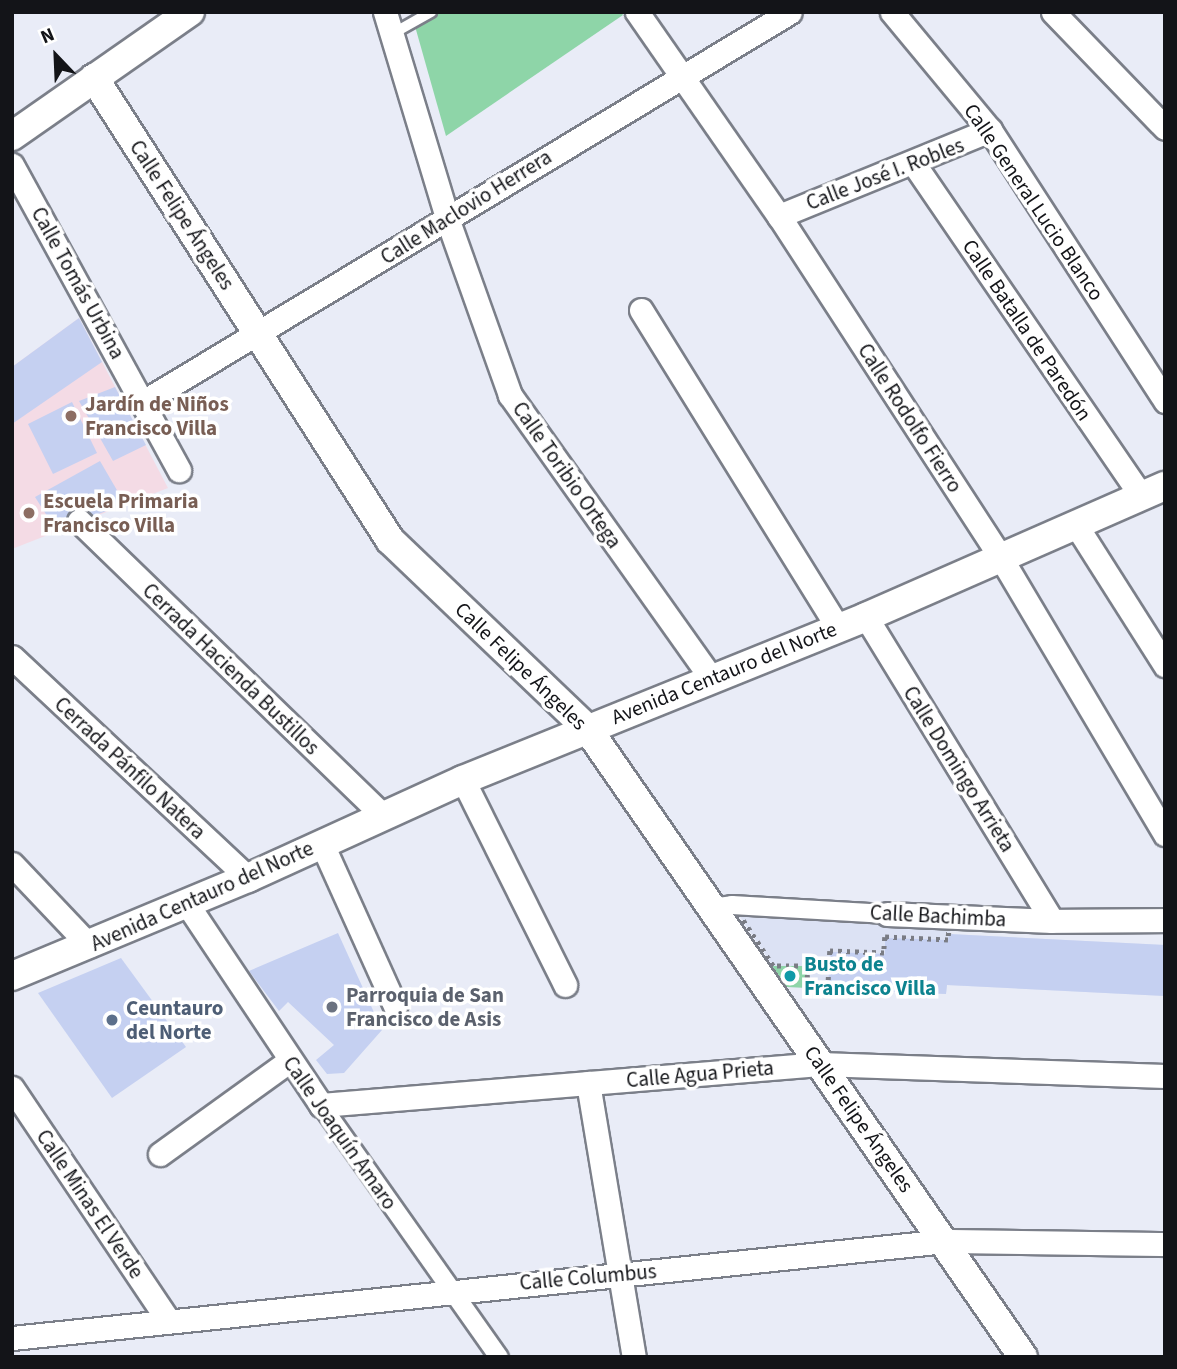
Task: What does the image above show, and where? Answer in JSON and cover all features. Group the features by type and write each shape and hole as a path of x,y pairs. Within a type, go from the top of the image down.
{"street":[{"path":"12,136 94,78 162,21 190,12"},
{"name":"Calle Rodolfo Fierro","path":"637,12 779,216 1000,558 1165,835"},
{"name":"Calle Maclovio Herrera","path":"143,402 259,336 447,218 790,12"},
{"name":"Calle General Lucio Blanco","path":"892,12 990,130 1165,401"},
{"path":"1053,12 1165,128"},
{"name":"Calle Toribio Ortega","path":"389,23 447,218 510,395 711,678"},
{"name":"Calle Felipe Ángeles","path":"94,78 390,540 587,728 946,1241 1023,1357"},
{"name":"Calle José I. Robles","path":"779,216 914,164 990,130"},
{"name":"Calle Batalla de Paredón","path":"914,164 1153,491"},
{"name":"Calle Tomás Urbina","path":"12,165 179,470"},
{"path":"641,310 838,628"},
{"name":"Avenida Centauro del Norte","path":"12,976 248,878 463,780 866,617 1153,491"},
{"name":"Cerrada Hacienda Bustillos","path":"79,522 383,816"},
{"path":"1076,525 1165,664"},
{"name":"Calle Domingo Arrieta","path":"866,617 1052,921"},
{"name":"Cerrada Pánfilo Natera","path":"12,657 248,878"},
{"path":"463,780 565,985"},
{"path":"322,844 396,1006"},
{"path":"12,863 89,945"},
{"name":"Calle Joaquín Amaro","path":"187,904 289,1061 448,1289 499,1357"},
{"name":"Calle Bachimba","path":"711,908 732,905 1052,921 1165,920"},
{"path":"160,1154 289,1061"},
{"name":"Calle Agua Prieta","path":"321,1105 820,1064 1165,1076"},
{"path":"588,1083 623,1274 634,1357"},
{"name":"Calle Minas El Verde","path":"12,1088 167,1319"},
{"name":"Calle Columbus","path":"12,1338 448,1289 946,1241 1165,1244"}],"lane":[{"path":"389,23 431,12"}],"path":[{"path":"948,940 885,937 884,953 830,951 828,989 808,988 806,966 773,965 738,913 950,924"}],"shaded area":[{"name":"Jardín de Niños Francisco Villa","path":"79,318 168,488 12,549 12,367"},
{"path":"737,912 950,924 950,934 1165,945 1165,996 947,985 946,994 787,987"}],"green space":[{"path":"411,12 621,12 623,15 446,136"},
{"path":"772,966 806,966 808,988 787,987"}],"building":[{"path":"79,318 102,362 12,424 12,367"},
{"path":"115,387 146,445 113,461 79,401"},
{"path":"72,402 97,453 53,474 28,424"},
{"path":"100,461 125,504 56,530 35,497"},
{"name":"Parroquia de San Francisco de Asis","path":"338,933 382,1030 344,1073 327,1074 316,1060 334,1045 288,1002 279,1011 249,971"},
{"path":"949,934 1165,945 1165,996 947,985 946,994 828,989 830,952 885,954 885,938 948,940"},
{"name":"Ceuntauro del Norte","path":"121,958 186,1047 112,1098 38,993"}],"place":[{"name":"Jardín de Niños Francisco Villa","path":"71,416"},
{"name":"Escuela Primaria Francisco Villa","path":"29,513"},
{"name":"Busto de Francisco Villa","path":"790,976"},
{"name":"Parroquia de San Francisco de Asis","path":"332,1007"},
{"name":"Ceuntauro del Norte","path":"112,1020"}]}
